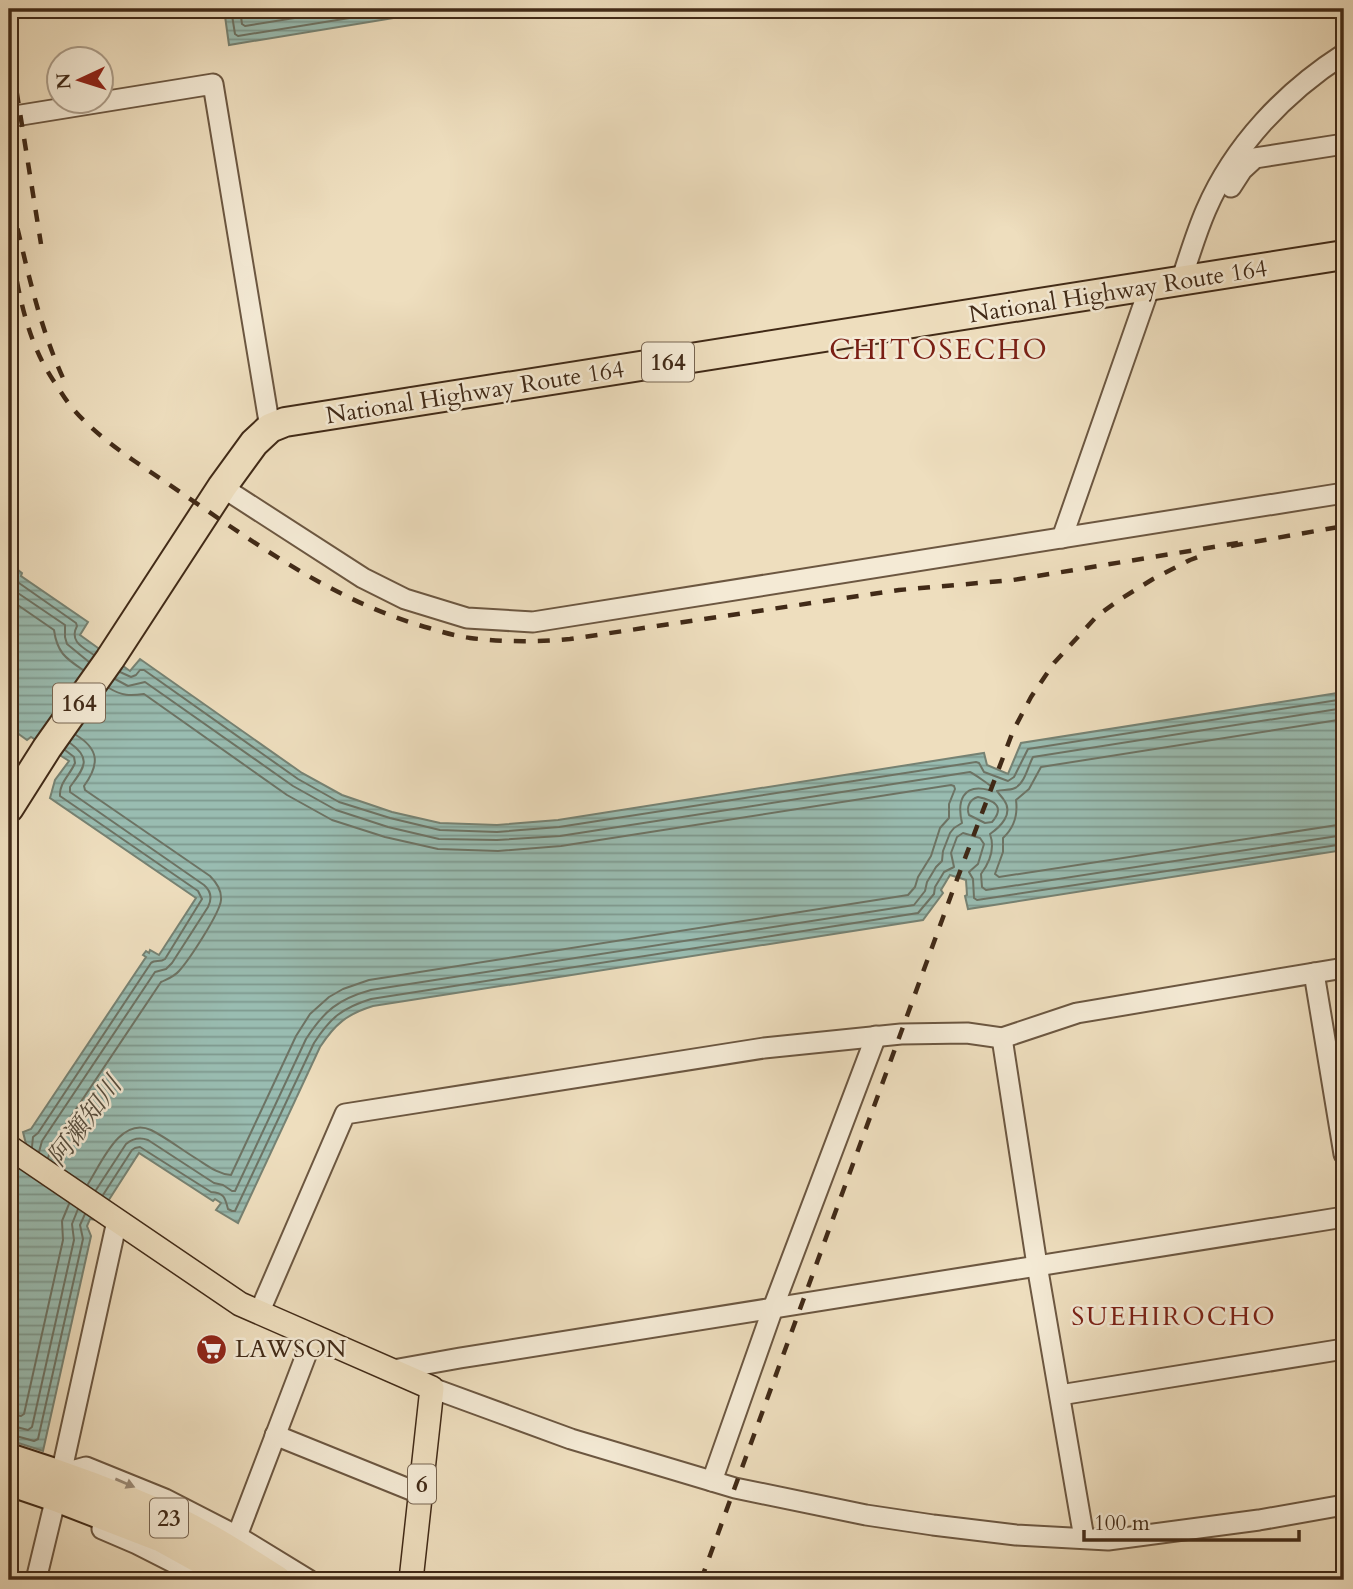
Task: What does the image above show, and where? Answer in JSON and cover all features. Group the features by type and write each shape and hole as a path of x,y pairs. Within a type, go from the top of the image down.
{"highway":[{"name":"National Highway Route 164","path":"270,428 285,422 1344,255"},
{"name":"164","path":"11,800 110,659 222,487 254,443 270,428"},
{"name":"23","path":"9,1458 57,1481 238,1580"},
{"name":"23","path":"15,1483 57,1481 171,1519 224,1547 277,1580"}],"main road":[{"path":"9,1147 240,1304 432,1388"},
{"name":"6","path":"411,1580 432,1388"}],"street":[{"path":"1187,280 1206,209 1232,162 1290,94 1344,54"},
{"path":"9,117 214,84 270,428"},
{"path":"1187,280 1218,210 1247,163 1255,158 1344,144"},
{"path":"1062,538 1150,286"},
{"path":"222,487 352,572 405,599 467,618 533,622 1344,493"},
{"path":"259,1313 345,1114 764,1048 901,1034 967,1033 1002,1038 1077,1013 1344,968"},
{"path":"1314,973 1344,1154"},
{"path":"712,1481 773,1308 876,1036"},
{"path":"1002,1038 1037,1265 1084,1538"},
{"path":"393,1370 1344,1217"},
{"path":"36,1580 112,1218"},
{"path":"237,1536 313,1337"},
{"path":"1060,1395 1344,1349"},
{"path":"432,1388 571,1439 735,1488 906,1521 1016,1535 1108,1540 1259,1520 1344,1505"},
{"path":"275,1435 421,1494"},
{"path":"57,1481 86,1467 164,1499 237,1536 309,1580"},
{"path":"57,1481 78,1519 137,1544 181,1574 208,1580"}],"water":[{"path":"224,9 448,9 229,45"},
{"name":"阿瀬知川","path":"9,568 16,573 18,570 22,573 21,576 88,622 80,635 130,671 140,659 302,773 342,795 392,812 440,823 497,825 558,820 984,753 987,765 1008,774 1021,743 1344,692 1344,850 968,909 966,880 950,875 941,890 943,893 923,920 373,1006 349,1016 331,1032 320,1047 238,1223 216,1210 221,1203 215,1199 213,1201 139,1153 96,1220 90,1219 87,1226 91,1236 43,1451 9,1440 9,1171 13,1170 12,1163 26,1144 23,1132 31,1129 146,957 143,955 150,950 159,955 196,898 50,798 55,780 69,761 31,737 27,740 13,730 9,737"}],"railway":[{"path":"11,9 18,55"},
{"path":"9,44 41,244"},
{"path":"9,140 12,214"},
{"path":"12,205 40,315 63,378"},
{"path":"9,234 23,309 35,346 63,395 86,422 140,465 301,572 363,604 449,634 507,641 570,639 899,590 1013,580 1238,543"},
{"path":"1231,546 1344,526"},
{"path":"701,1580 1013,731 1031,697 1054,663 1097,616 1153,579 1201,556"}],"place":[{"name":"LAWSON","path":"212,1349"}],"district":[{"name":"CHITOSECHO","path":"939,349"},
{"name":"SUEHIROCHO","path":"1174,1316"}]}
